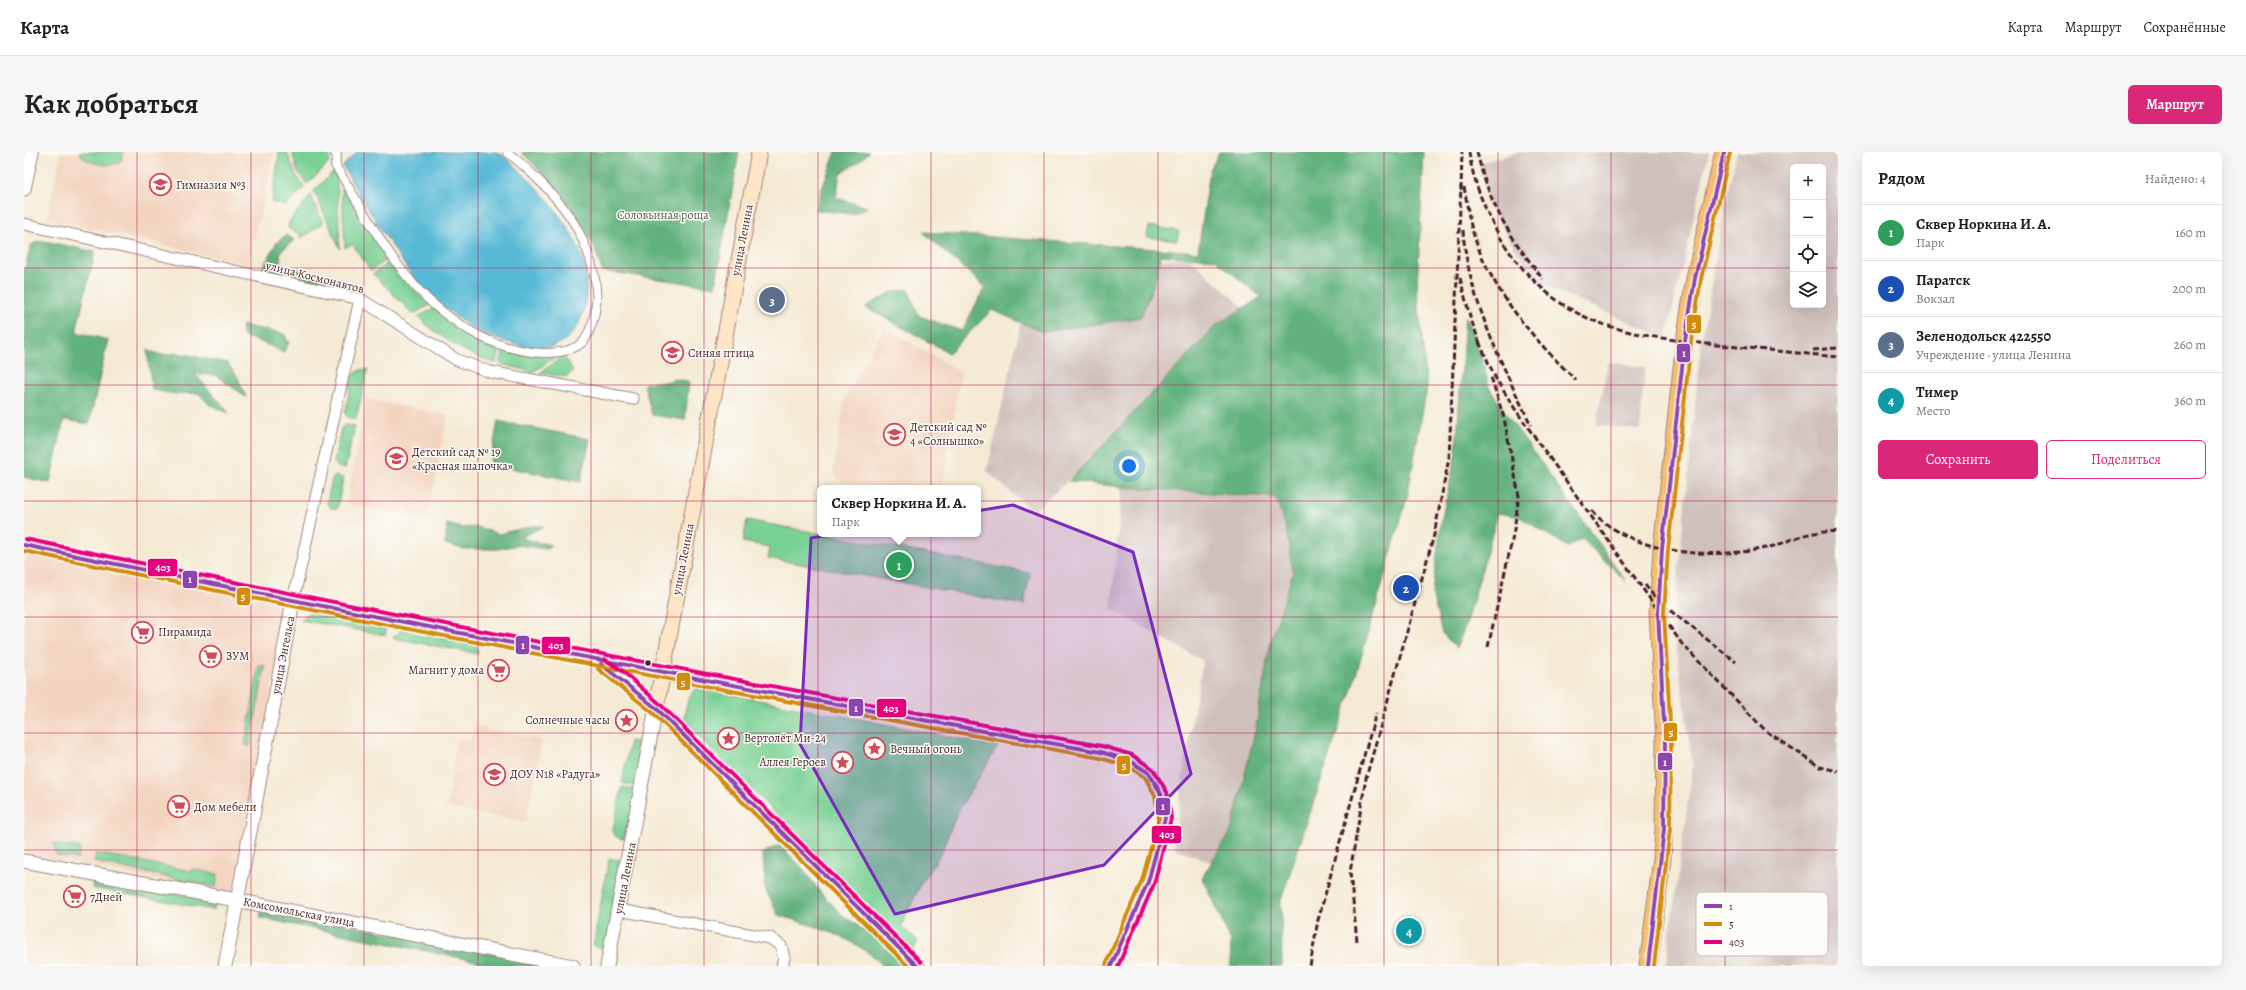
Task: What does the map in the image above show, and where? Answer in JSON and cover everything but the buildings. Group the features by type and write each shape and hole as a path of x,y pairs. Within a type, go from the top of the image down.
{"main road":[{"name":"улица Ленина","path":"656,708 759,152"},
{"path":"1648,966 1662,858 1664,829 1665,741 1658,613 1662,549 1685,341 1695,278 1724,152"},
{"path":"662,673 1101,752 1130,761 1149,773 1161,794 1165,818 1148,882 1111,966"},
{"path":"656,708 917,966"}],"street":[{"path":"24,189 32,152"},
{"path":"337,153 335,165 393,256 419,291 438,309 475,335 495,344 541,353 558,352 573,348 584,341 593,320 597,296 588,251 574,223 525,166 507,152"},
{"name":"улица Космонавтов","path":"24,224 360,299 457,360 490,372 633,399"},
{"name":"улица Энгельса","path":"225,966 236,900 293,601 360,299"},
{"path":"24,544 293,601 662,673"},
{"path":"594,660 616,674 656,708"},
{"name":"улица Ленина","path":"608,966 656,708"},
{"name":"Комсомольская улица","path":"24,861 236,900 573,966"},
{"path":"619,910 770,938 781,946 783,962"}],"highlighted area":[{"path":"1013,505 1133,552 1191,774 1104,865 895,914 800,744 811,538"}],"shaded area":[{"name":"Гимназия №3","path":"61,152 275,152 248,264 47,219"},
{"path":"1520,152 1709,152 1666,338 1539,283 1512,244 1491,206 1479,163"},
{"path":"1737,152 1838,152 1838,966 1667,966 1668,946 1693,766 1673,627 1701,342 1729,184"},
{"path":"1188,257 1252,315 1033,512 987,471 1032,274"},
{"name":"Детский сад № 4 «Солнышко»","path":"884,328 961,372 942,485 862,485 840,481 833,472 845,397"},
{"path":"1608,362 1645,367 1640,430 1596,425"},
{"name":"Детский сад № 19 «Красная шапочка»","path":"367,399 448,415 427,519 346,504"},
{"path":"1122,487 1274,497 1286,527 1293,573 1270,645 1256,728 1232,828 1211,862 1174,848 1184,766 1203,661 1111,609"},
{"path":"24,550 288,604 233,896 24,853"},
{"name":"ДОУ N18 «Радуга»","path":"475,727 542,740 526,822 447,808 456,740 470,740"}],"green space":[{"path":"79,152 124,152 120,162 104,165 91,162"},
{"path":"279,152 287,152 296,176 305,187 286,206 272,202"},
{"path":"292,152 326,152 330,157 329,163 307,184 297,171"},
{"name":"Соловьиная роща","path":"521,152 739,152 715,287 602,271 589,237 570,206 547,178"},
{"path":"836,152 869,152 859,162 840,173 836,198 867,207 853,214 816,210 823,185"},
{"path":"1219,152 1424,152 1417,288 1427,387 1407,498 1354,682 1281,900 1282,966 1230,966 1231,941 1202,878 1232,828 1256,728 1270,645 1293,573 1286,527 1275,497 1122,487 1069,481 1217,325 1261,297 1215,259 1160,255 1157,275 1141,317 1043,332 992,310 949,353 865,307 892,292 908,289 919,316 962,331 985,287 923,232 1198,252 1210,170"},
{"path":"333,172 337,176 340,249 314,191"},
{"path":"341,179 389,257 371,271 352,244 345,248"},
{"path":"311,195 323,223 301,238 300,234 288,228 289,222"},
{"path":"1149,226 1179,231 1177,241 1147,237"},
{"path":"286,235 294,240 280,252 281,264 289,268 341,280 341,286 332,288 261,271 277,242"},
{"path":"45,241 95,252 76,332 108,340 89,424 64,420 50,483 24,477 24,272 31,245 37,242"},
{"path":"392,260 414,290 430,305 413,314 373,274"},
{"path":"434,308 501,348 496,363 485,360 464,350 435,332 418,317"},
{"path":"1465,316 1482,359 1489,387 1509,418 1626,581 1582,539 1568,547 1520,517 1498,513 1467,622 1456,648 1442,633 1432,593 1441,523 1456,453"},
{"path":"242,325 284,334 289,343 283,353 274,347 242,335"},
{"path":"504,349 559,355 533,372 500,364"},
{"path":"147,350 162,355 178,353 227,363 237,376 246,397 215,375 195,374 229,413 210,405 198,393 176,394 152,390"},
{"path":"563,356 573,370 567,377 540,373"},
{"path":"368,369 356,419 349,418 345,414 352,376 360,370"},
{"path":"675,379 689,382 685,420 652,415 644,384"},
{"path":"498,421 590,439 581,482 490,464"},
{"path":"345,425 355,426 345,469 338,467 334,462 341,428"},
{"path":"335,476 343,478 337,509 331,508 327,503 332,479"},
{"path":"747,520 817,533 817,537 838,537 1030,573 1024,605 768,558 770,547 743,542"},
{"path":"447,524 462,528 477,527 499,534 532,526 544,526 520,538 551,545 545,549 518,545 498,549 463,549 445,544"},
{"path":"310,611 385,626 386,635 301,620"},
{"path":"402,629 476,644 478,654 393,638"},
{"path":"259,665 265,666 250,746 245,745"},
{"path":"697,688 998,746 957,813 941,853 922,882 901,926 918,941 912,953 902,940 684,722 689,698"},
{"path":"630,741 646,744 638,786 622,783"},
{"path":"622,787 638,790 625,838 621,839 614,835 613,829"},
{"path":"54,843 80,848 78,859 56,855"},
{"path":"779,845 800,865 821,893 844,916 872,935 905,966 883,966 873,956 848,940 835,934 778,915 765,888 763,853"},
{"path":"96,853 191,871 192,869 218,874 216,887 94,862"},
{"path":"609,858 624,861 608,949 593,946"},
{"path":"93,879 216,901 214,910 92,888"},
{"path":"262,908 553,966 501,966 260,918"}],"water":[{"path":"357,152 496,152 510,161 554,208 572,235 582,257 586,276 586,301 583,314 571,335 562,342 550,347 542,348 513,344 478,331 431,297 408,270 362,199 343,166"}],"railway":[{"path":"1461,190 1462,152"},
{"path":"1469,152 1473,174 1480,196 1508,250 1538,285 1550,295 1576,312 1605,325 1621,330 1652,336 1717,345 1838,357"},
{"path":"1477,152 1488,188 1502,220 1520,249 1543,279"},
{"path":"1357,941 1350,872 1366,778 1434,535 1449,458 1461,186"},
{"path":"1464,187 1471,224 1479,250 1489,271 1514,311 1528,329 1576,380"},
{"path":"1463,230 1471,280 1479,305 1498,355 1531,425"},
{"path":"1460,278 1470,317 1481,346"},
{"path":"1479,342 1496,379 1517,412 1682,644 1766,731 1820,767 1838,771"},
{"path":"1813,350 1838,348"},
{"path":"1488,647 1513,536 1519,496 1504,418 1491,377"},
{"path":"1592,511 1609,526 1629,537 1652,546 1676,551 1700,553 1748,551 1770,547 1809,534 1838,531"},
{"path":"1645,585 1658,601 1736,662"},
{"path":"1310,966 1318,920 1376,713"}],"transit line":[{"name":"1","path":"1648,966 1664,829 1665,741 1658,613 1662,549 1685,341 1695,278 1724,152"},
{"name":"5","path":"1654,966 1670,829 1671,741 1664,613 1668,550 1691,342 1701,279 1730,153"},
{"name":"403","path":"25,539 563,647 1102,746 1132,755 1153,769 1167,792 1171,818 1154,884 1118,966"},
{"name":"1","path":"24,545 562,653 1101,752 1130,761 1149,773 1161,794 1165,818 1148,882 1111,966"},
{"name":"5","path":"24,551 426,633 1100,758 1127,766 1145,777 1155,796 1159,818 1142,880 1106,964"},
{"name":"403","path":"604,659 620,669 660,704 921,962"},
{"name":"1","path":"601,664 656,708 917,966"},
{"name":"5","path":"598,669 652,712 908,966"}],"place":[{"name":"Гимназия №3","path":"160,185"},
{"name":"Зеленодольск 422550","path":"772,300"},
{"name":"Синяя птица","path":"672,353"},
{"name":"Детский сад № 4 «Солнышко»","path":"895,434"},
{"name":"Детский сад № 19 «Красная шапочка»","path":"397,459"},
{"name":"Сквер Норкина И. А.","path":"899,565"},
{"name":"Паратск","path":"1406,588"},
{"name":"Пирамида","path":"142,632"},
{"name":"ЗУМ","path":"211,656"},
{"name":"Магнит у дома","path":"499,670"},
{"name":"Солнечные часы","path":"626,720"},
{"name":"Вертолёт Ми-24","path":"729,738"},
{"name":"Вечный огонь","path":"874,749"},
{"name":"Аллея Героев","path":"842,762"},
{"name":"ДОУ N18 «Радуга»","path":"494,774"},
{"name":"Дом мебели","path":"179,807"},
{"name":"7Дней","path":"75,897"},
{"name":"Тимер","path":"1409,931"}]}
